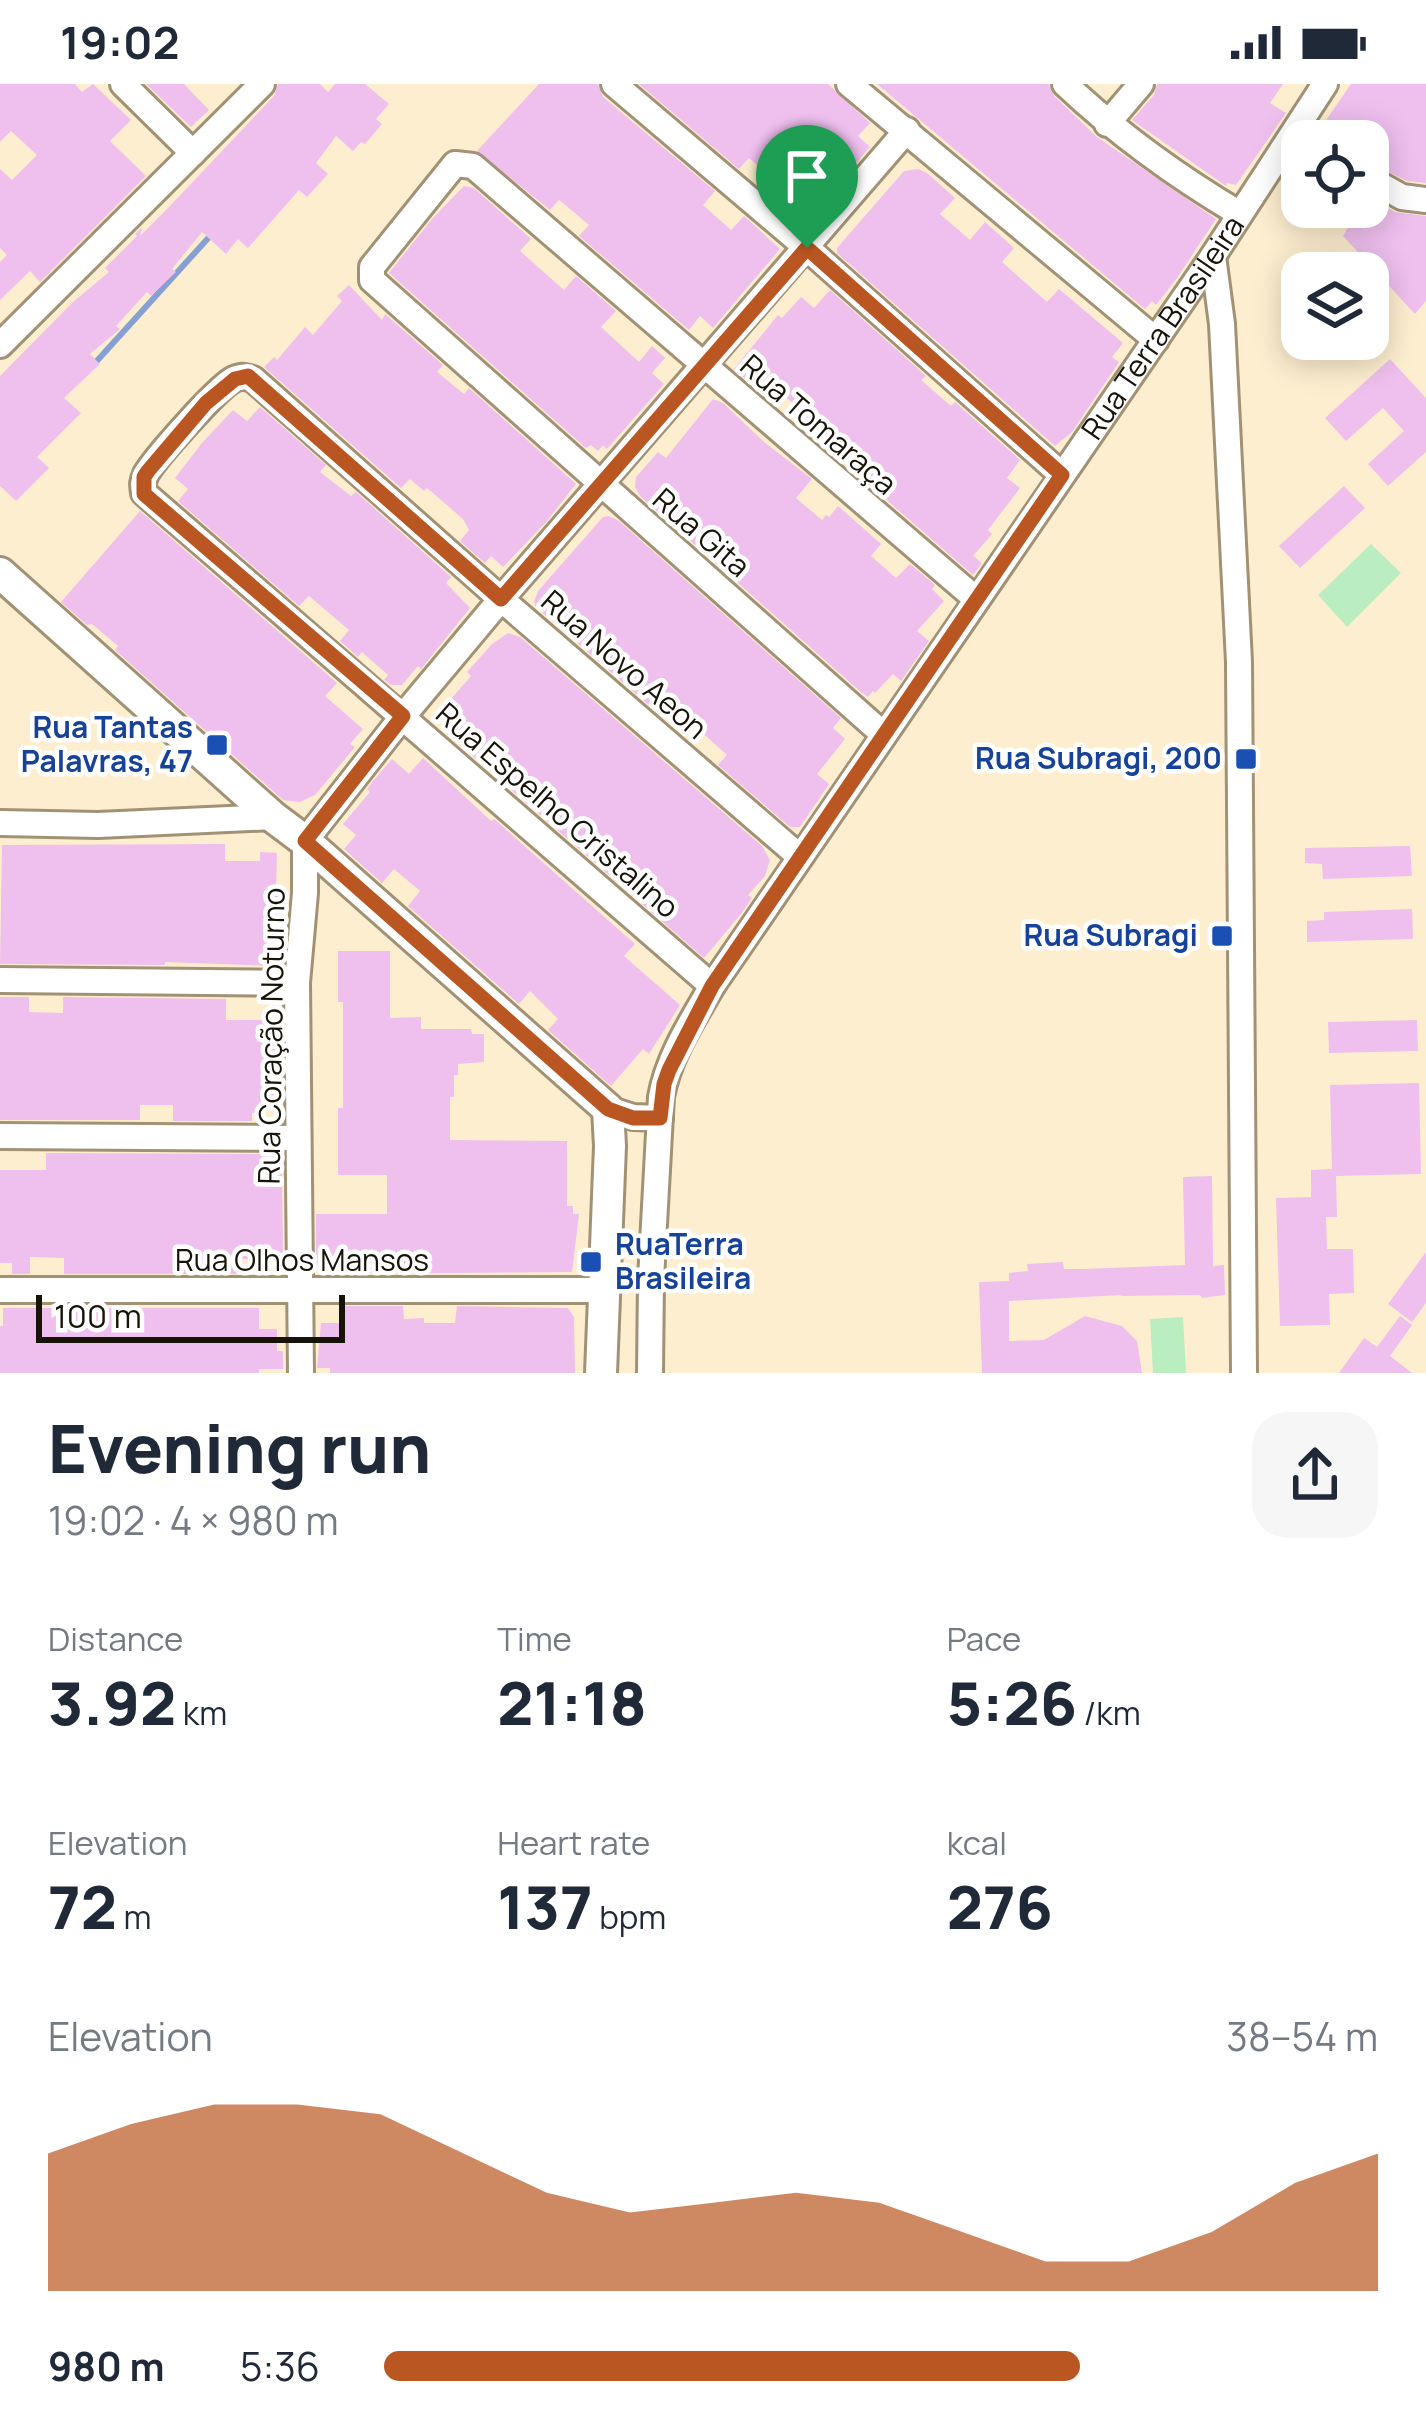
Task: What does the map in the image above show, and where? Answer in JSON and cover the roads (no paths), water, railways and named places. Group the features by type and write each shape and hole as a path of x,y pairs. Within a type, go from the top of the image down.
{"street":[{"path":"123,84 193,152"},
{"path":"0,345 262,84"},
{"path":"614,84 1062,475"},
{"path":"849,84 1156,340"},
{"path":"1065,84 1107,124 1171,172 1240,214"},
{"path":"1107,124 1141,84"},
{"name":"Rua Terra Brasileira","path":"1306,120 1325,84"},
{"path":"305,841 501,599 907,130"},
{"name":"Rua Terra Brasileira","path":"650,1373 664,1084 712,986 1281,158"},
{"name":"Rua Tomaraça","path":"372,280 375,263 455,164 470,164 976,599"},
{"path":"1389,189 1426,200"},
{"path":"1213,256 1222,324 1239,662 1244,1373"},
{"name":"Rua Gita","path":"372,280 884,734"},
{"name":"Rua Novo Aeon","path":"144,494 148,471 206,403 235,379 248,376 800,856"},
{"name":"Rua Espelho Cristalino","path":"144,494 712,986"},
{"path":"0,573 608,1109 633,1118 660,1118"},
{"path":"0,823 98,825 273,817"},
{"name":"Rua Coração Noturno","path":"301,1373 297,983 305,841"},
{"path":"0,980 297,983"},
{"path":"601,1373 608,1109"},
{"path":"0,1136 297,1138"},
{"name":"Rua Olhos Mansos","path":"0,1291 603,1290"}],"waterway":[{"path":"95,363 211,235"}],"place":[{"name":"Rua Tantas Palavras, 47","path":"217,745"},
{"name":"Rua Subragi, 200","path":"1246,759"},
{"name":"Rua Subragi","path":"1222,936"},
{"name":"RuaTerra Brasileira","path":"591,1262"}]}
